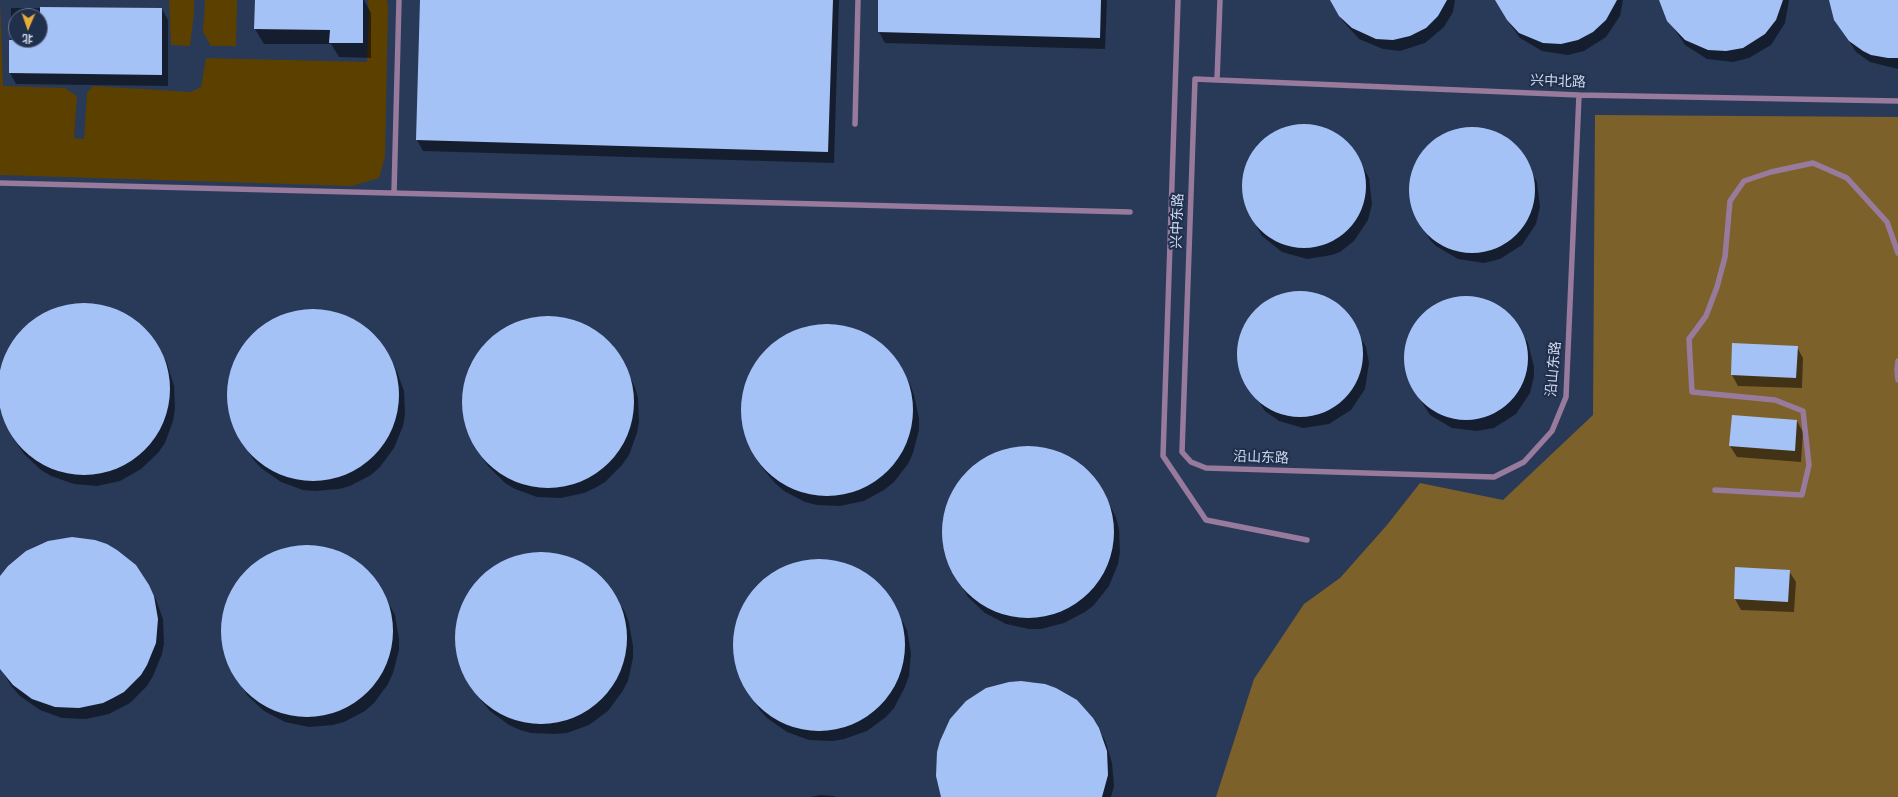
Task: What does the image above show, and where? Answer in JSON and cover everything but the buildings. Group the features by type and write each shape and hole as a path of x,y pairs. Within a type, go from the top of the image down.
{"lane":[{"path":"394,193 399,0"},
{"path":"855,124 858,0"},
{"path":"1178,0 1163,456 1206,520 1307,540"},
{"path":"1217,80 1220,0"},
{"name":"兴中东路","path":"1190,462 1182,452 1195,80 1217,80"},
{"name":"兴中北路","path":"1217,80 1580,96 1898,101"},
{"name":"沿山东路","path":"1190,462 1206,468 1494,477 1524,462 1552,431 1566,397 1580,96"},
{"path":"1715,490 1802,495 1809,465 1803,411 1775,400 1692,392 1689,339 1706,316 1717,287 1725,257 1730,201 1744,181 1771,172 1813,163 1847,178 1887,222 1898,253"},
{"path":"0,183 1130,212"},
{"path":"1898,361 1898,380"}],"shaded area":[{"path":"0,0 3,86 65,88 77,96 74,138 84,139 87,93 93,86 191,92 201,87 206,58 367,62 369,15 368,0 387,0 385,157 379,178 352,186 0,175"},
{"path":"169,0 194,0 190,46 171,45"},
{"path":"205,0 237,0 236,46 211,46 203,32"},
{"path":"1595,115 1898,117 1898,797 1216,797 1254,679 1304,604 1340,578 1387,525 1420,483 1503,500 1593,415"}]}
